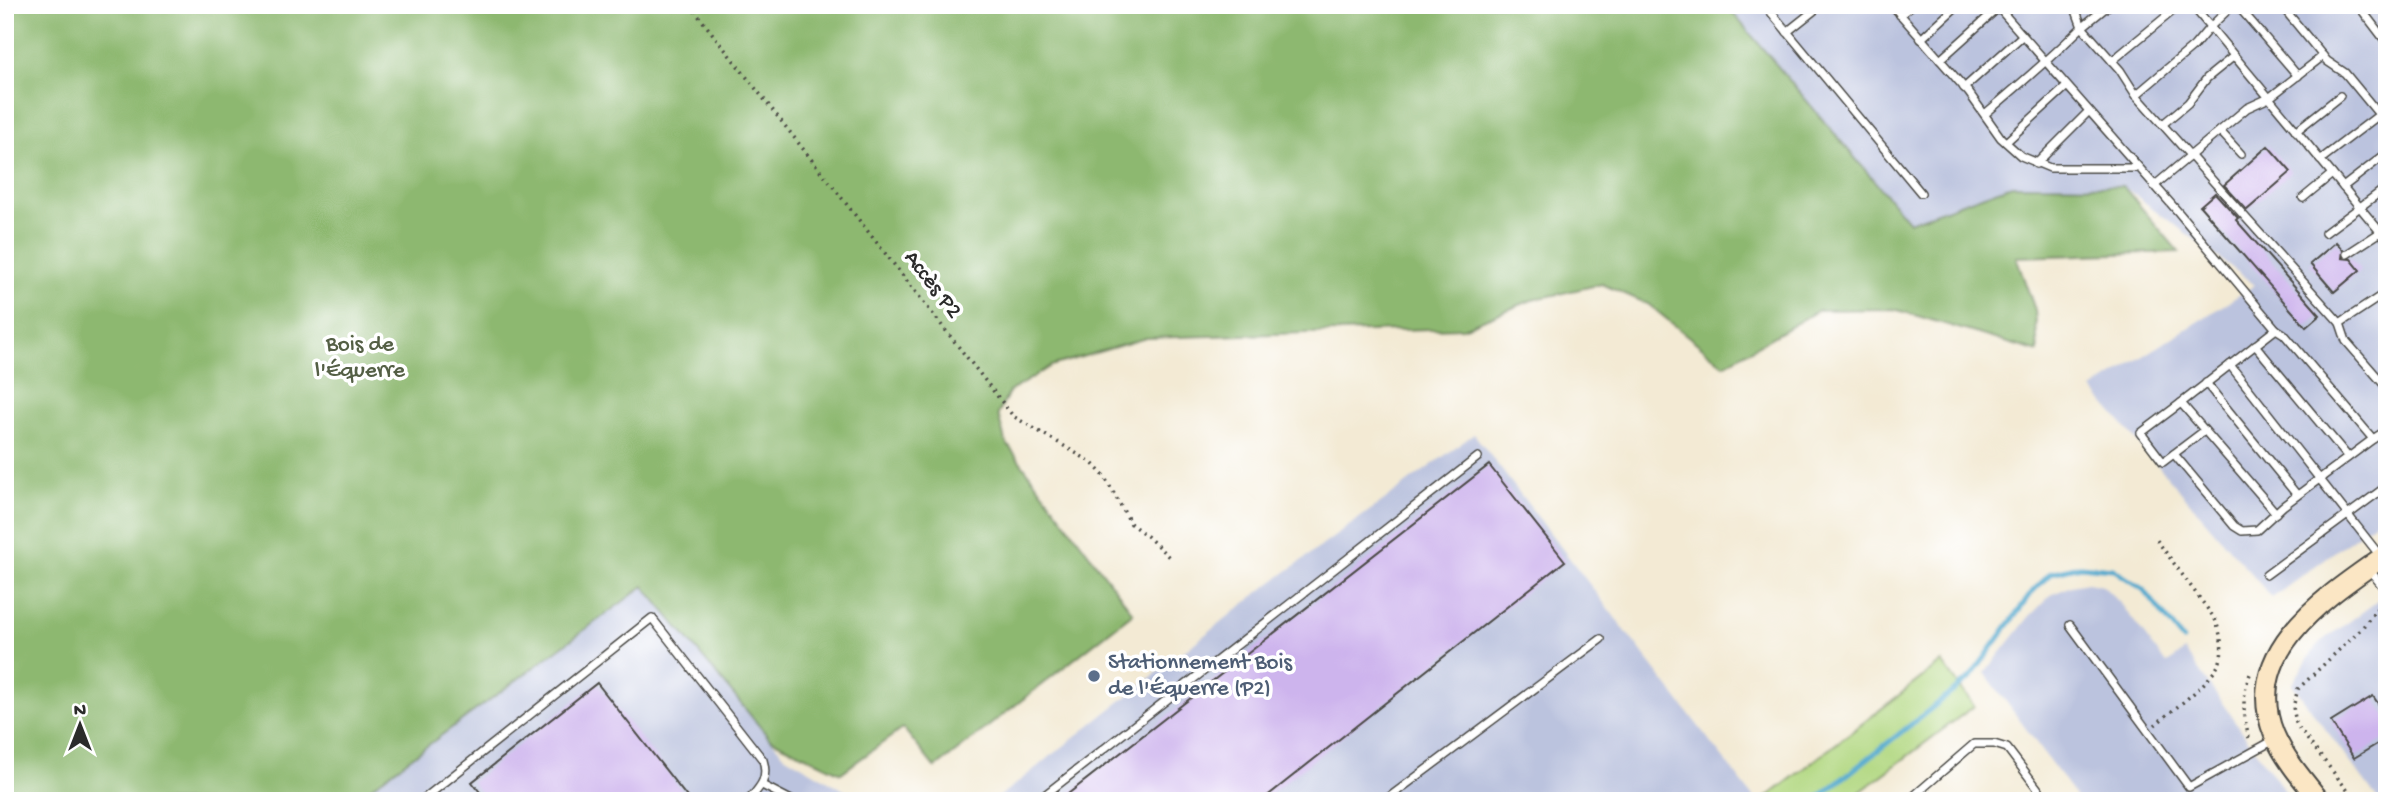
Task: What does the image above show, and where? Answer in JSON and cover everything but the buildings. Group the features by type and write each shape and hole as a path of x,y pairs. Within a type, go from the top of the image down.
{"street":[{"path":"2320,801 2276,738 2268,712 2268,684 2275,659 2293,630 2322,602 2379,560"}],"lane":[{"path":"1765,5 1921,192"},
{"path":"1787,32 1821,5"},
{"path":"1892,5 1964,88 2006,142 2021,156 2050,168 2138,168"},
{"path":"1900,15 1912,5"},
{"path":"1920,38 1958,5"},
{"path":"2074,5 2082,27 2112,61 2136,95 2340,323 2346,341 2387,387"},
{"path":"1985,114 2034,74 2043,61 2109,5"},
{"path":"2112,61 2180,5"},
{"path":"2192,5 2343,187 2384,230 2387,240"},
{"path":"2136,95 2194,46 2210,26 2235,5 2298,76"},
{"path":"2281,5 2323,56 2345,73 2387,124"},
{"path":"2358,5 2387,43"},
{"path":"1940,60 1997,7 2373,439"},
{"path":"1964,88 2022,36"},
{"path":"2163,124 2188,103 2207,78 2234,56"},
{"path":"2154,186 2248,108 2269,98 2323,56"},
{"path":"2006,142 2066,87"},
{"path":"2297,131 2340,96"},
{"path":"2036,164 2088,112"},
{"path":"2320,160 2379,115"},
{"path":"2220,131 2241,154"},
{"path":"2343,187 2387,153"},
{"path":"2303,198 2332,174"},
{"path":"2325,233 2387,187"},
{"path":"2347,254 2384,230"},
{"path":"2340,323 2387,292"},
{"path":"2204,431 2164,462 2141,433 2276,329"},
{"path":"2255,345 2348,457"},
{"path":"2230,365 2320,478 2379,560 2387,592"},
{"path":"2206,383 2297,495"},
{"path":"2180,403 2276,513"},
{"path":"2174,454 2226,518 2242,531 2257,530 2297,495 2387,430"},
{"path":"1037,801 1478,457"},
{"path":"2266,575 2387,486"},
{"path":"421,801 652,618 761,756 767,774 762,785 748,801"},
{"path":"2070,625 2189,787 2276,738"},
{"path":"1384,801 1601,639"},
{"path":"1908,801 1974,744 1994,744 2007,748 2047,801"},
{"path":"762,785 793,801"}],"path":[{"name":"Accès P2","path":"690,5 1013,416 1091,463 1104,476 1131,524 1169,557"},
{"path":"2148,731 2213,674 2221,660 2221,634 2215,619 2156,540"},
{"path":"2356,801 2296,723 2293,707 2295,695 2302,684 2362,628 2378,606"},
{"path":"2249,738 2245,722 2244,694 2253,666"}],"shaded area":[{"path":"1726,5 2382,5 2387,11 2387,513 2272,598 2092,389 2255,285 2123,186 2012,185 1909,222"},
{"path":"1474,434 1756,801 994,801 1263,589"},
{"path":"2088,583 2103,586 2122,605 2166,664 2185,651 2292,801 2079,801 1985,673 2029,617 2051,595 2071,586"},
{"path":"645,586 784,755 849,793 884,798 887,801 365,801 370,788"},
{"path":"2387,594 2387,801 2379,801 2292,684 2317,645"}],"green space":[{"name":"Bois de l'Équerre","path":"5,5 1726,5 1909,222 2012,185 2123,186 2179,252 2016,257 2035,310 2038,352 1894,309 1819,310 1724,365 1648,304 1602,284 1532,300 1463,328 1146,338 1051,366 1009,392 998,414 1005,441 1133,613 935,768 903,728 841,773 770,739 644,586 370,788 365,801 5,801"},
{"path":"1942,662 1974,706 1848,801 1762,801"}],"waterway":[{"path":"1814,801 1970,678 2033,591 2051,573 2080,566 2113,569 2144,590 2183,640"}],"place":[{"name":"Stationnement Bois de l'Équerre (P2)","path":"1094,676"}]}
